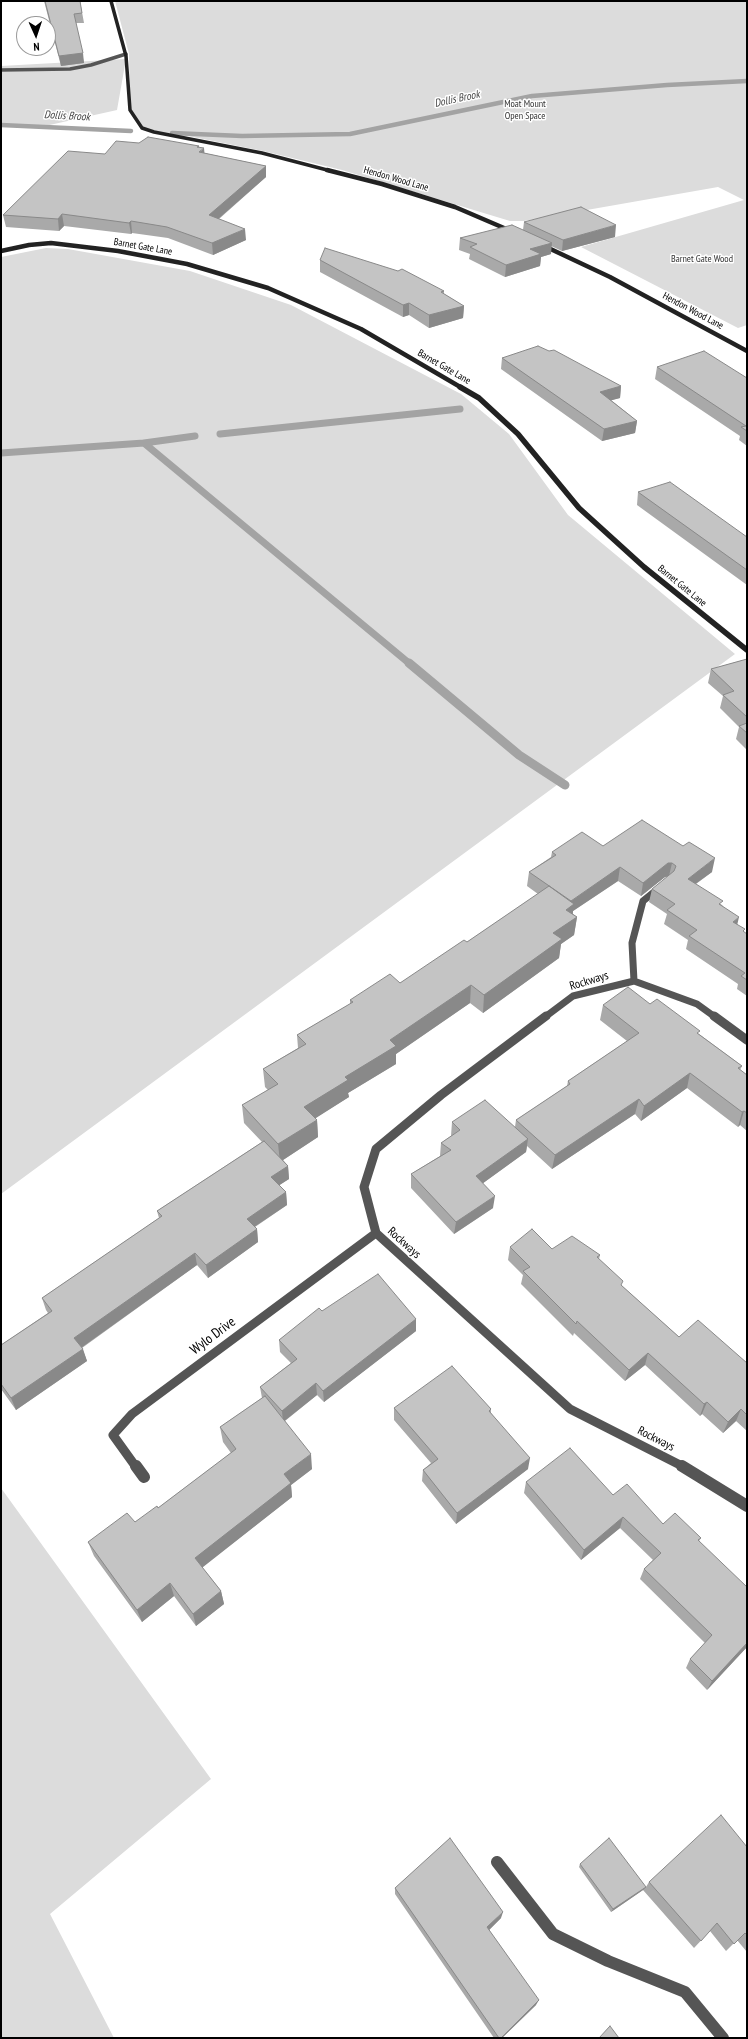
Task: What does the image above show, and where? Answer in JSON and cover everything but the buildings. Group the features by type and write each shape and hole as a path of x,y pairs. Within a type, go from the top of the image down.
{"main road":[{"name":"Hendon Wood Lane","path":"111,1 126,54 130,110 142,128 154,132 276,157 382,184 455,207 516,234"},
{"name":"Barnet Gate Lane","path":"1,251 29,245 52,243 96,248 187,264 268,288 361,329 479,398 527,443 579,508 644,567 747,650"},
{"name":"Hendon Wood Lane","path":"537,243 610,277 747,351"}],"street":[{"path":"1,70 70,69 91,65 126,54"},
{"path":"668,881 643,901 632,943 634,981 697,1004 747,1040"},
{"name":"Rockways","path":"634,981 573,996 441,1095 376,1149 364,1187 376,1233 570,1409 687,1468 747,1506"},
{"name":"Wylo Drive","path":"144,1477 113,1434 132,1414 376,1233"},
{"path":"498,1862 553,1934 608,1961 685,1992 722,2038"}],"green space":[{"name":"Moat Mount Open Space","path":"115,1 747,1 747,325 738,328 581,247 744,200 718,187 524,221 510,221 342,170 263,151 183,135 154,132 142,128 130,110 129,54"},
{"path":"126,59 117,110 36,128 1,125 1,66"},
{"path":"46,248 68,249 190,271 291,305 461,394 509,434 568,515 735,654 1,1194 1,257"},
{"path":"1,1488 211,1779 50,1914 114,2038 1,2038"}],"waterway":[{"name":"Dollis Brook","path":"172,133 242,136 350,134 532,96 667,85 747,81"},
{"name":"Dollis Brook","path":"1,125 131,131"},
{"path":"220,434 460,409"},
{"path":"144,443 195,436"},
{"path":"1,453 144,443"},
{"path":"144,443 410,664"},
{"path":"409,663 519,755 565,785"}],"park label":[{"name":"Barnet Gate Wood","path":"702,259"}]}
